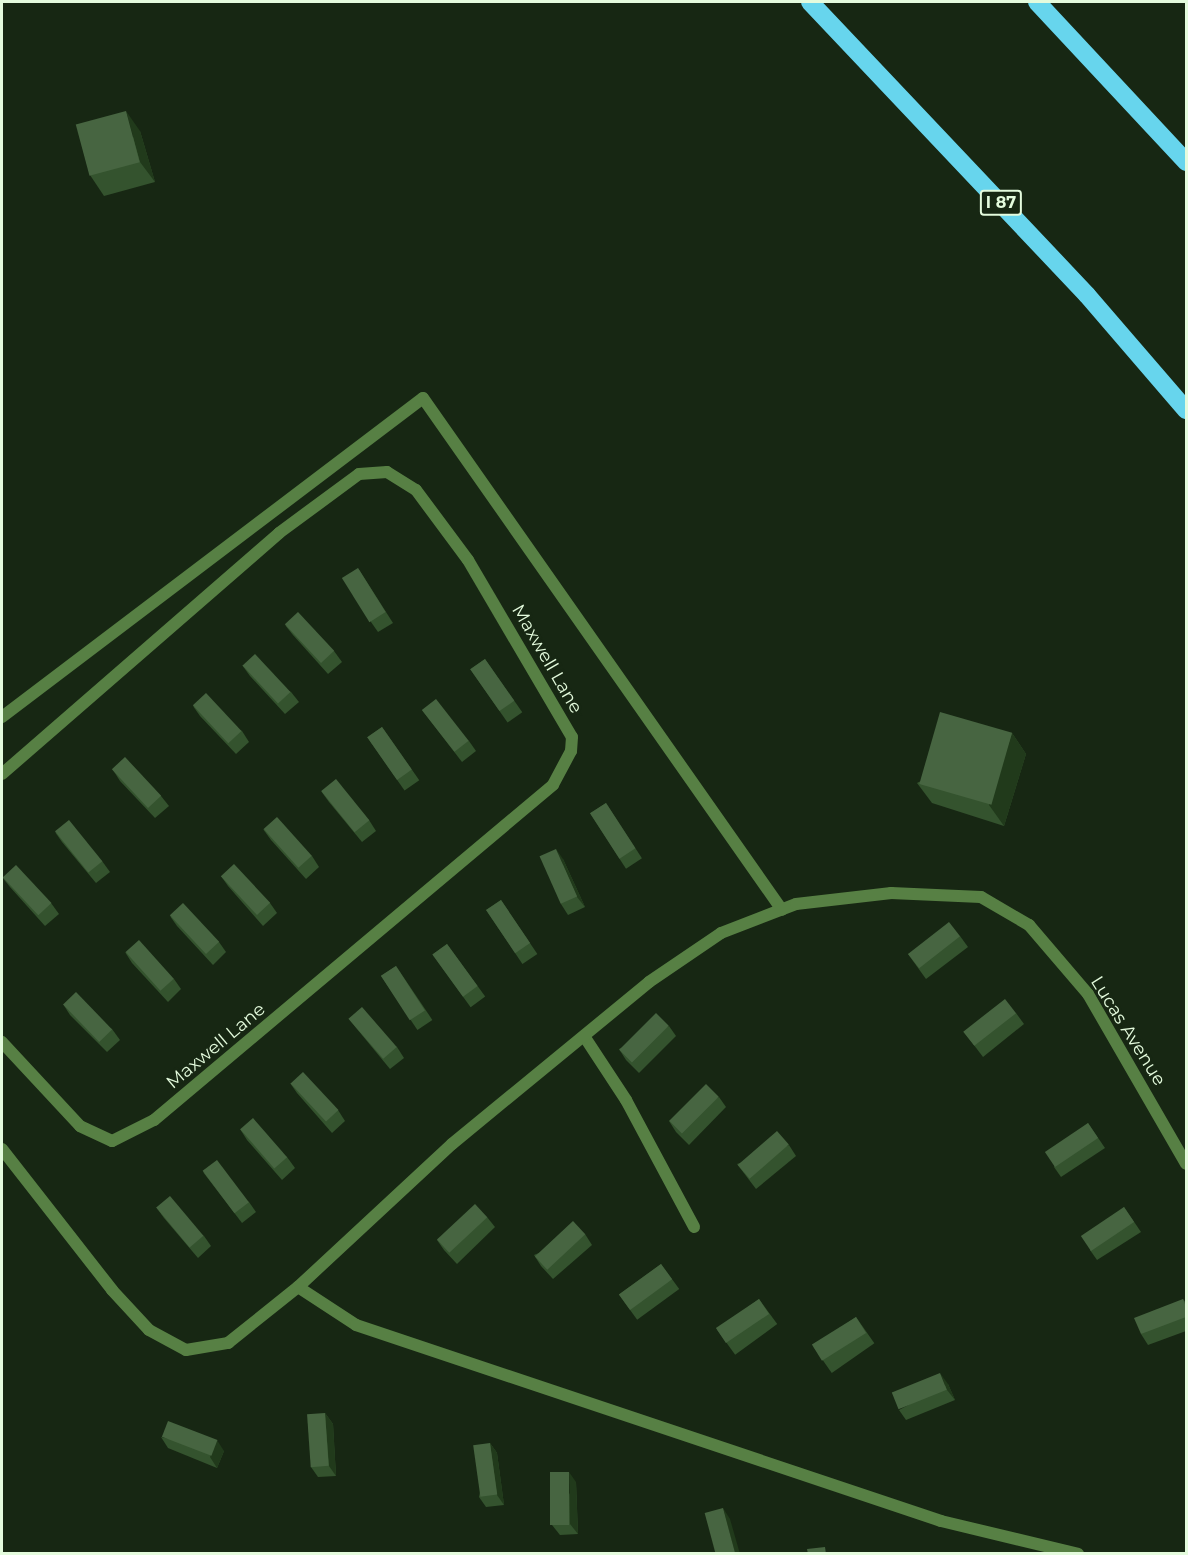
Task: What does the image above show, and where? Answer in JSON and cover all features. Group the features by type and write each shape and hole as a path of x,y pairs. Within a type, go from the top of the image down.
{"highway":[{"name":"I 87","path":"810,2 1087,295 1186,410"},
{"path":"1036,2 1186,162"}],"street":[{"path":"2,717 423,398 782,910"},
{"name":"Maxwell Lane","path":"2,774 279,533 359,474 387,472 416,490 468,560 572,737 571,751 553,785 154,1120 112,1141 80,1125 2,1042"},
{"name":"Lucas Avenue","path":"2,1149 112,1290 148,1330 186,1350 228,1343 298,1287 452,1144 649,982 721,933 796,904 891,893 981,897 1029,925 1088,994 1186,1164"},
{"path":"584,1036 636,1117 694,1227"},
{"path":"298,1287 367,1329 941,1521 1078,1554"}],"building":[{"path":"126,111 140,162 89,176 76,124"},
{"path":"358,568 386,612 369,622 342,578"},
{"path":"298,612 334,651 321,663 285,624"},
{"path":"255,654 290,692 278,704 243,666"},
{"path":"485,659 514,701 500,711 470,669"},
{"path":"206,693 241,731 228,743 193,705"},
{"path":"436,699 469,741 454,752 422,710"},
{"path":"940,712 1012,733 991,805 919,784"},
{"path":"382,727 412,770 397,780 367,737"},
{"path":"125,757 161,796 148,808 112,769"},
{"path":"336,779 369,820 355,832 321,791"},
{"path":"606,803 635,848 619,859 590,813"},
{"path":"277,817 312,856 298,868 264,829"},
{"path":"69,820 102,861 88,873 55,831"},
{"path":"556,849 577,897 561,904 540,856"},
{"path":"234,864 270,903 257,915 221,876"},
{"path":"16,865 51,903 38,915 3,877"},
{"path":"501,900 530,943 515,953 486,910"},
{"path":"183,903 219,942 206,954 170,915"},
{"path":"949,922 960,936 919,968 908,954"},
{"path":"139,940 174,979 160,991 126,952"},
{"path":"447,944 478,986 463,997 432,955"},
{"path":"396,966 425,1010 410,1020 381,976"},
{"path":"76,992 112,1029 99,1042 63,1005"},
{"path":"1005,999 1016,1013 974,1046 963,1032"},
{"path":"362,1007 397,1047 383,1059 348,1019"},
{"path":"656,1013 669,1026 632,1062 619,1050"},
{"path":"303,1072 338,1110 326,1122 291,1084"},
{"path":"706,1084 719,1097 682,1133 669,1121"},
{"path":"253,1118 287,1157 274,1168 240,1129"},
{"path":"1088,1123 1098,1138 1055,1167 1045,1152"},
{"path":"777,1131 789,1145 750,1179 738,1165"},
{"path":"217,1160 249,1202 235,1213 203,1171"},
{"path":"170,1196 203,1236 190,1247 156,1208"},
{"path":"475,1204 487,1217 449,1253 437,1239"},
{"path":"1124,1207 1134,1222 1091,1251 1081,1236"},
{"path":"573,1221 585,1234 547,1270 535,1256"},
{"path":"661,1264 672,1279 630,1310 619,1295"},
{"path":"759,1299 769,1314 726,1343 716,1328"},
{"path":"1183,1299 1186,1317 1141,1334 1134,1318"},
{"path":"856,1317 866,1333 822,1361 812,1345"},
{"path":"940,1373 947,1390 899,1409 892,1392"},
{"path":"325,1413 329,1466 311,1467 307,1414"},
{"path":"168,1421 217,1440 211,1456 162,1437"},
{"path":"490,1443 497,1494 480,1497 473,1445"},
{"path":"550,1472 569,1472 569,1525 550,1525"},
{"path":"723,1508 735,1554 716,1554 705,1513"},
{"path":"825,1547 826,1554 808,1554 807,1549"}]}
